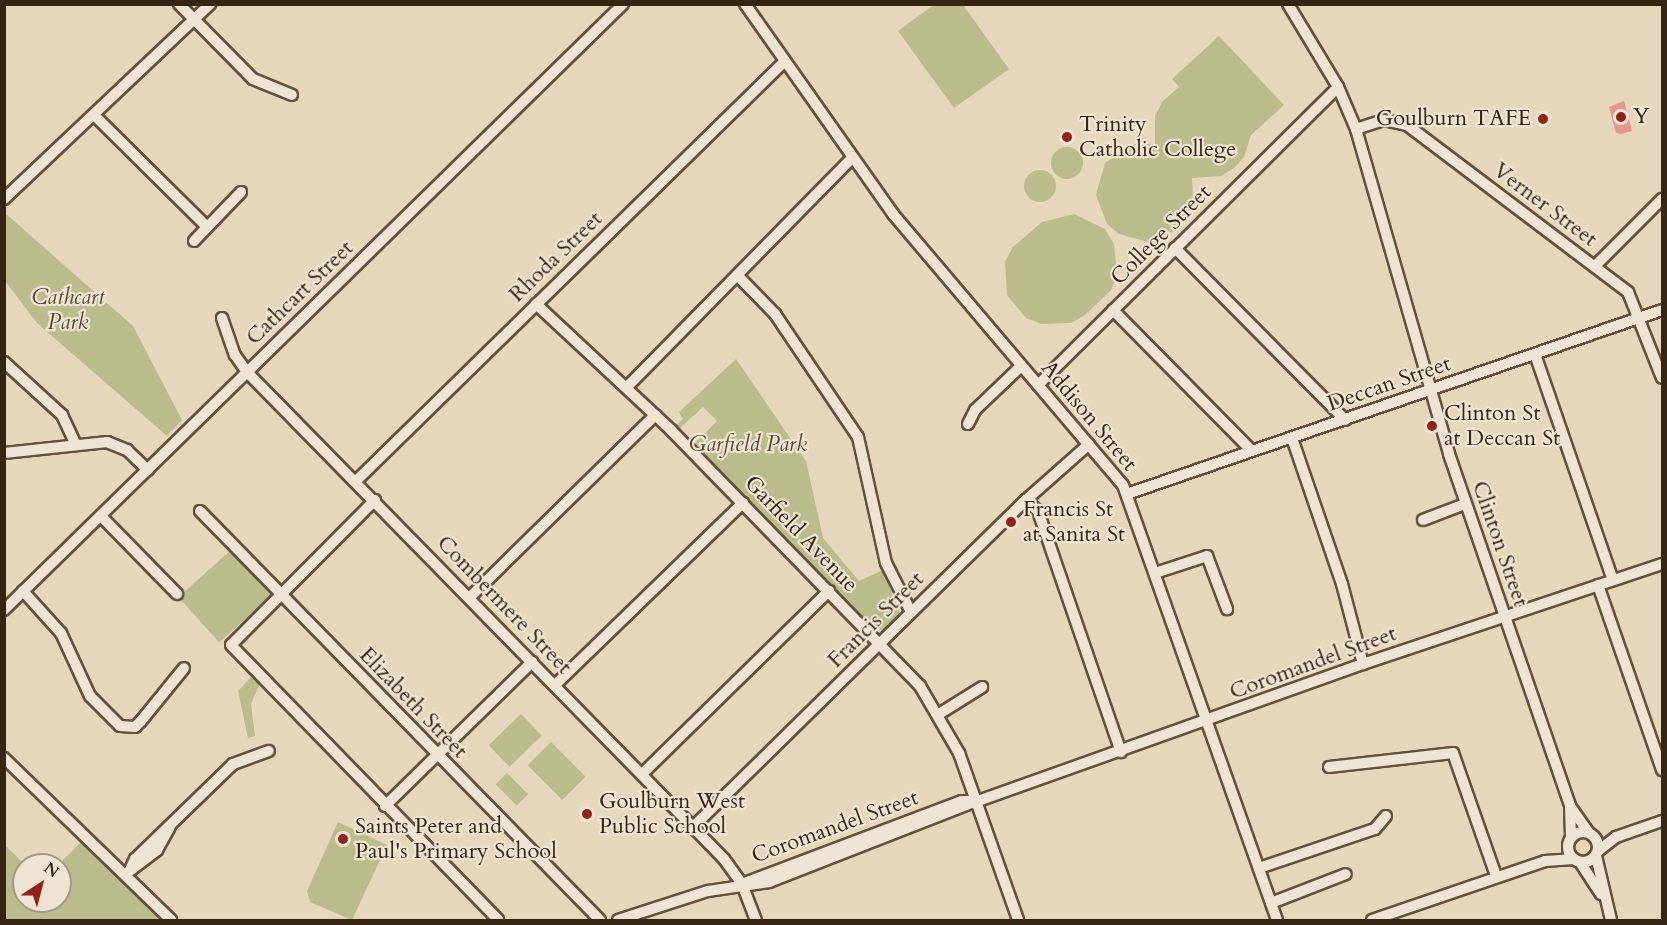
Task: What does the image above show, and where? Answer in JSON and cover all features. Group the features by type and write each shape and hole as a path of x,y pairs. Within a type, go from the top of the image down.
{"street":[{"path":"179,4 253,79 292,95"},
{"path":"4,199 95,116 210,4"},
{"name":"Cathcart Street","path":"4,610 623,4"},
{"name":"Addison Street","path":"745,4 904,227 1089,444 1127,494 1277,921"},
{"name":"Clinton Street","path":"1288,4 1338,87 1356,129 1428,391 1570,806 1591,834 1597,854"},
{"name":"Rhoda Street","path":"356,481 784,61"},
{"name":"College Street","path":"1038,385 1338,87"},
{"path":"95,116 207,227"},
{"name":"Verner Street","path":"1356,129 1384,120 1407,125 1632,296 1662,378"},
{"path":"627,387 739,276 853,157"},
{"path":"194,241 241,192"},
{"path":"1595,266 1662,199"},
{"path":"1175,248 1345,420"},
{"path":"739,276 775,315 858,437 886,563 910,612"},
{"name":"Garfield Avenue","path":"536,304 627,387 743,503 880,643 939,714 978,801 1018,921"},
{"path":"1113,310 1252,451"},
{"name":"Deccan Street","path":"1127,494 1662,310"},
{"name":"Combermere Street","path":"222,318 235,355 247,372 375,500 693,827 742,884 756,921"},
{"path":"1535,354 1613,580"},
{"path":"4,362 62,415 76,445"},
{"path":"969,424 975,410 1022,366"},
{"path":"469,598 655,414"},
{"path":"1292,438 1342,584 1363,664"},
{"name":"Francis Street","path":"693,827 910,612 1026,500 1089,444"},
{"path":"4,453 76,445 118,445 148,470"},
{"path":"375,500 234,639 233,649 498,921"},
{"path":"1026,500 1038,511 1121,752"},
{"path":"555,685 743,503"},
{"path":"1423,520 1466,504"},
{"name":"Elizabeth Street","path":"200,511 600,921"},
{"path":"101,516 177,594"},
{"path":"1155,573 1207,556 1227,609"},
{"name":"Coromandel Street","path":"618,921 815,860 917,822 1207,722 1363,664 1662,564"},
{"path":"1598,585 1662,770"},
{"path":"23,591 61,633 90,696 120,726 135,727 141,722 184,668"},
{"path":"642,774 829,591"},
{"path":"385,806 532,662"},
{"path":"939,714 982,687"},
{"path":"127,873 135,859 171,827 233,764 268,751"},
{"path":"1329,767 1453,753 1496,876"},
{"path":"4,758 127,873 171,921"},
{"name":"Clinton Street","path":"1570,806 1570,841 1577,861"},
{"path":"1259,868 1375,829 1386,816"},
{"path":"1372,921 1496,876 1545,861 1577,861 1597,854 1616,837 1662,821"},
{"path":"1545,861 1570,841 1591,834 1616,837"},
{"path":"1597,854 1611,921"},
{"path":"1577,861 1605,899"},
{"path":"1271,903 1346,874"}],"green space":[{"path":"935,4 963,5 1009,69 954,108 898,31"},
{"path":"1219,36 1284,105 1251,135 1244,157 1234,168 1221,176 1192,178 1193,205 1177,230 1148,242 1119,234 1107,224 1096,195 1105,163 1133,144 1155,144 1155,116 1163,101 1179,87 1172,79"},
{"path":"1067,147 1078,152 1083,163 1078,174 1067,179 1056,174 1051,163 1056,152"},
{"path":"1040,170 1051,175 1056,186 1051,197 1040,202 1029,197 1024,186 1029,175"},
{"name":"Cathcart Park","path":"5,213 133,326 182,420 167,436 37,323 5,281"},
{"path":"1074,214 1105,229 1114,244 1117,276 1111,290 1085,315 1071,323 1041,324 1026,318 1007,295 1005,262 1013,247 1042,222"},
{"name":"Garfield Park","path":"736,359 806,461 823,538 859,581 883,570 900,613 885,631 873,628 693,445 717,421 703,407 678,430 675,427 683,419 679,412"},
{"path":"232,549 273,594 219,643 178,597"},
{"path":"253,675 260,683 251,704 255,736 248,738 238,691"},
{"path":"521,714 542,736 509,767 489,745"},
{"path":"551,742 586,777 562,800 528,765"},
{"path":"507,773 528,794 517,806 496,784"},
{"path":"338,822 387,845 352,920 310,902 307,891"},
{"path":"82,841 164,920 5,920 4,844 13,853 12,913 72,913 72,853 70,853"}],"building":[{"name":"Y","path":"1624,101 1632,131 1621,134 1616,133 1609,107"}],"place":[{"name":"Y","path":"1621,117"},
{"name":"Goulburn TAFE","path":"1543,119"},
{"name":"Trinity Catholic College","path":"1067,137"},
{"name":"Clinton St at Deccan St","path":"1432,426"},
{"name":"Francis St at Sanita St","path":"1011,522"},
{"name":"Goulburn West Public School","path":"587,814"},
{"name":"Saints Peter and Paul's Primary School","path":"343,839"}]}
